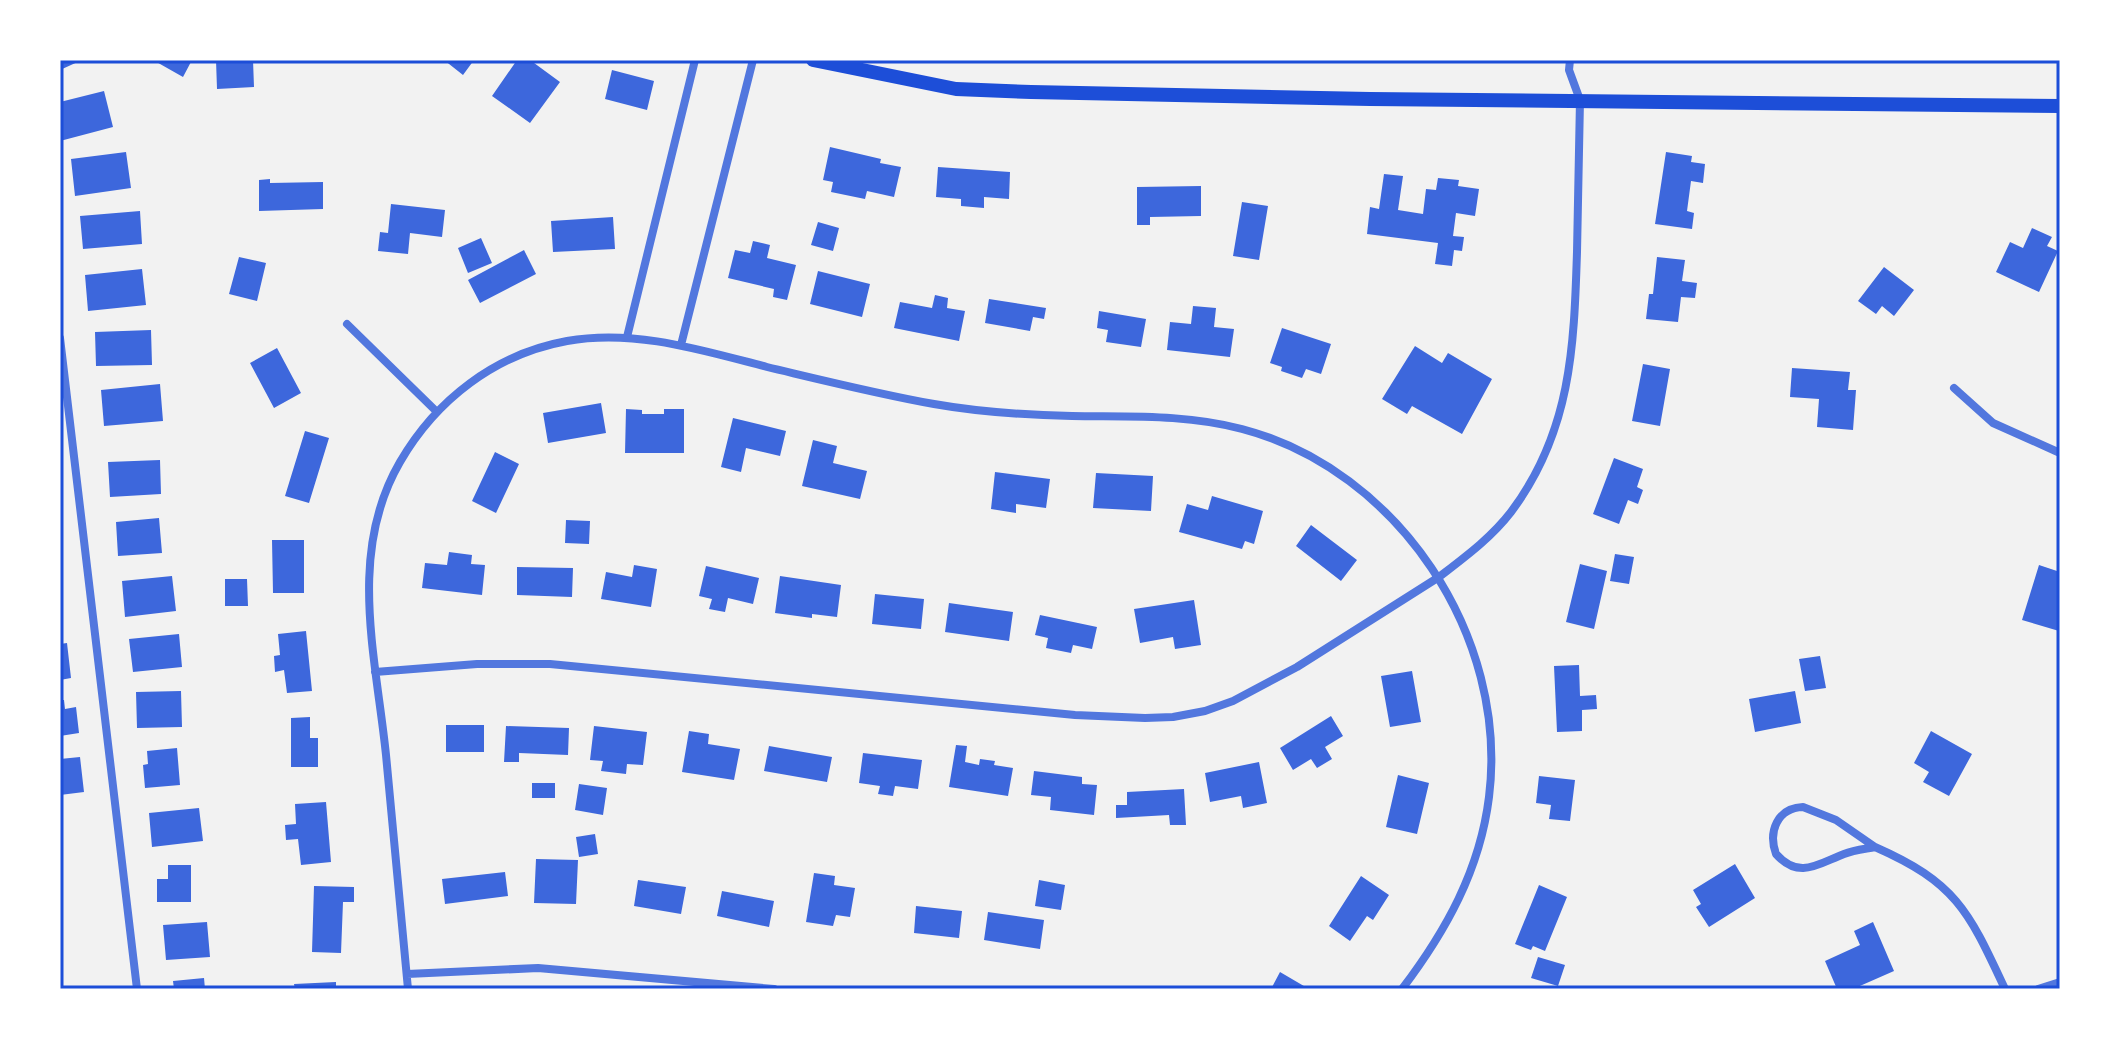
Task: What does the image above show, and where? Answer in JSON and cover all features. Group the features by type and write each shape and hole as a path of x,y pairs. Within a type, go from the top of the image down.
{"main road":[{"path":"813,60 877,75 971,90 1370,99 2060,106"}],"street":[{"path":"627,337 695,60"},
{"path":"681,345 753,60"},
{"path":"375,672 490,663 550,664 1075,715 1173,717 1205,711 1264,685 1439,577 1492,535 1511,512 1546,456 1565,399 1576,297 1580,100 1569,70 1570,60"},
{"path":"347,324 437,412"},
{"path":"408,989 375,672 369,571 376,516 401,460 437,412 459,390 485,371 533,350 566,341 627,337 681,345 832,383 938,405 1024,414 1189,419 1255,433 1320,462 1369,497 1407,535 1439,577 1462,623 1479,675 1489,735 1490,795 1475,861 1464,892 1430,953 1402,989"},
{"path":"60,338 137,989"},
{"path":"1954,388 1993,423 2060,453"},
{"path":"1875,847 1801,869 1790,867 1776,854 1773,834 1784,812 1803,807 1836,820 1875,847 1928,875 1963,907 2005,989"},
{"path":"407,974 538,968 774,989"},
{"path":"2038,989 2060,982"}],"building":[{"path":"60,60 82,60 60,70"},
{"path":"153,60 192,60 183,77"},
{"path":"216,60 253,60 254,87 217,89"},
{"path":"444,60 474,60 463,75"},
{"path":"517,60 530,60 560,82 530,123 492,96"},
{"path":"612,70 654,81 647,110 605,99"},
{"path":"104,91 113,127 60,141 60,102"},
{"path":"830,147 901,167 894,197 867,191 865,199 831,192 833,182 823,180"},
{"path":"126,152 131,188 75,196 71,159"},
{"path":"1666,152 1692,156 1691,162 1705,164 1703,183 1691,181 1687,211 1694,213 1692,229 1655,224"},
{"path":"938,167 1010,172 1009,199 984,197 984,208 961,206 961,199 936,197"},
{"path":"1384,174 1403,176 1398,210 1423,214 1426,189 1436,190 1438,178 1459,180 1458,186 1479,189 1475,216 1456,213 1453,236 1464,237 1462,251 1454,250 1452,266 1435,264 1438,243 1367,234 1370,207 1379,209"},
{"path":"270,179 270,183 323,182 323,209 259,211 259,180"},
{"path":"1201,186 1201,216 1150,217 1150,225 1137,225 1137,187"},
{"path":"1242,202 1268,206 1259,260 1233,256"},
{"path":"391,204 445,210 442,237 410,233 408,254 378,251 380,232 388,233"},
{"path":"140,211 142,244 83,249 80,216"},
{"path":"613,217 615,249 553,252 551,221"},
{"path":"818,222 839,228 833,251 811,245"},
{"path":"2032,228 2052,237 2047,246 2058,251 2039,292 1996,272 2010,242 2023,248"},
{"path":"481,238 492,263 468,273 458,248"},
{"path":"753,241 770,245 767,258 796,265 787,300 773,297 774,289 728,278 735,250 750,253"},
{"path":"524,250 536,274 480,303 468,280"},
{"path":"239,257 266,263 257,301 229,294"},
{"path":"1657,257 1685,260 1682,281 1697,283 1695,298 1681,297 1678,322 1646,319 1649,294 1653,294"},
{"path":"1884,267 1914,290 1894,316 1882,306 1876,314 1858,301"},
{"path":"142,269 146,305 88,311 85,275"},
{"path":"818,271 870,284 862,317 810,304"},
{"path":"935,295 948,298 947,308 965,311 959,341 894,328 900,302 932,308"},
{"path":"989,299 1046,308 1044,319 1033,317 1030,331 985,323"},
{"path":"1193,306 1216,308 1214,327 1234,329 1230,357 1167,350 1170,322 1191,324"},
{"path":"1099,311 1146,319 1141,347 1106,342 1108,330 1097,328"},
{"path":"1282,328 1331,344 1321,374 1306,369 1302,378 1281,371 1282,367 1270,363"},
{"path":"151,330 152,365 96,366 95,332"},
{"path":"1415,346 1442,363 1448,353 1492,379 1462,434 1412,406 1407,414 1382,399"},
{"path":"277,348 301,393 274,408 250,363"},
{"path":"1643,364 1670,369 1660,426 1632,421"},
{"path":"1792,368 1850,372 1848,390 1856,390 1853,430 1817,427 1819,399 1790,397"},
{"path":"160,384 163,421 104,426 101,390"},
{"path":"601,403 606,433 548,443 543,413"},
{"path":"626,409 642,410 642,414 664,414 664,409 684,409 684,453 625,453"},
{"path":"733,418 786,431 780,456 746,448 741,472 721,467"},
{"path":"305,431 329,438 309,503 285,496"},
{"path":"813,440 837,446 833,463 867,471 860,499 802,486"},
{"path":"495,452 519,464 496,513 472,501"},
{"path":"1614,458 1643,469 1637,487 1643,490 1638,504 1628,500 1619,524 1593,514"},
{"path":"160,460 161,494 110,497 108,462"},
{"path":"995,472 1050,479 1046,508 1016,504 1016,513 991,509"},
{"path":"1096,473 1153,476 1151,511 1093,508"},
{"path":"1212,496 1263,511 1254,544 1245,541 1242,549 1179,532 1187,504 1208,510"},
{"path":"159,518 162,553 118,556 116,522"},
{"path":"566,520 590,521 589,544 565,543"},
{"path":"1311,525 1357,560 1341,581 1296,546"},
{"path":"272,540 304,540 304,593 273,593"},
{"path":"449,552 472,555 471,564 485,565 482,595 422,588 425,563 447,565"},
{"path":"1615,554 1634,557 1629,584 1610,581"},
{"path":"1580,564 1607,571 1594,629 1566,622"},
{"path":"634,565 657,569 651,607 601,599 606,572 632,577"},
{"path":"2039,565 2060,572 2059,631 2022,620"},
{"path":"706,566 759,578 753,604 728,598 725,612 709,609 712,599 699,596"},
{"path":"517,567 573,568 572,597 517,595"},
{"path":"172,576 176,611 125,617 122,581"},
{"path":"780,576 841,585 837,617 812,614 812,618 775,613"},
{"path":"225,579 247,579 248,606 225,606"},
{"path":"875,594 924,599 921,629 872,624"},
{"path":"1194,600 1201,645 1175,649 1173,637 1140,643 1134,609"},
{"path":"949,603 1013,612 1009,641 945,632"},
{"path":"1040,615 1097,627 1092,649 1073,645 1071,653 1046,648 1048,638 1035,635"},
{"path":"306,631 312,691 287,693 284,670 275,672 274,656 280,655 278,634"},
{"path":"179,634 182,667 133,672 129,639"},
{"path":"67,643 71,678 60,680 60,644"},
{"path":"1820,656 1826,688 1805,691 1799,659"},
{"path":"1579,665 1580,696 1596,695 1597,709 1582,710 1582,731 1557,732 1554,666"},
{"path":"1412,671 1421,722 1390,727 1381,676"},
{"path":"181,691 182,727 137,728 136,692"},
{"path":"1795,691 1801,723 1755,732 1749,699"},
{"path":"60,700 64,700 65,709 76,707 79,733 60,736"},
{"path":"1331,716 1343,736 1325,747 1332,759 1317,768 1311,759 1293,770 1280,748"},
{"path":"310,717 310,738 318,738 318,767 291,767 291,718"},
{"path":"446,725 484,725 484,752 446,752"},
{"path":"506,726 569,728 568,755 519,753 519,762 504,762"},
{"path":"594,726 647,732 643,765 627,764 626,774 601,771 603,761 590,760"},
{"path":"689,731 709,734 708,744 740,749 734,780 682,772"},
{"path":"1931,731 1972,754 1949,796 1923,782 1929,772 1914,763"},
{"path":"956,745 967,746 965,762 979,765 980,759 1013,768 1008,796 949,787"},
{"path":"769,746 832,757 827,782 764,771"},
{"path":"177,748 180,785 145,788 143,765 148,764 147,751"},
{"path":"863,753 922,760 918,789 895,786 893,796 878,794 880,786 859,783"},
{"path":"80,757 84,792 60,795 60,759"},
{"path":"1259,762 1267,803 1243,808 1241,796 1210,802 1205,773"},
{"path":"1034,771 1082,777 1082,784 1097,785 1094,815 1050,810 1051,797 1031,795"},
{"path":"1398,775 1429,783 1417,834 1386,827"},
{"path":"1539,776 1575,780 1570,821 1549,819 1551,805 1536,803"},
{"path":"532,783 555,783 555,798 532,798"},
{"path":"579,784 607,788 603,815 575,810"},
{"path":"1184,789 1186,825 1170,825 1169,815 1116,818 1116,805 1127,805 1127,792"},
{"path":"326,802 331,862 301,865 298,839 286,840 285,825 296,824 295,804"},
{"path":"199,808 203,841 152,847 149,813"},
{"path":"595,834 598,854 579,857 576,837"},
{"path":"536,859 578,860 576,904 534,903"},
{"path":"1735,864 1755,898 1709,927 1696,907 1701,904 1693,890"},
{"path":"168,865 191,865 191,902 157,902 157,879 168,879"},
{"path":"505,872 508,896 445,904 442,879"},
{"path":"814,873 835,876 834,885 855,888 850,917 836,915 833,926 806,922"},
{"path":"1361,876 1389,895 1373,920 1367,916 1350,941 1329,926"},
{"path":"638,880 686,887 681,914 634,906"},
{"path":"1039,880 1065,885 1061,910 1035,906"},
{"path":"1539,885 1567,897 1545,951 1515,944"},
{"path":"314,886 354,887 354,902 343,902 341,953 312,952"},
{"path":"722,891 774,901 769,927 717,916"},
{"path":"916,906 962,911 959,938 914,933"},
{"path":"988,912 1044,920 1040,949 984,940"},
{"path":"207,922 210,957 166,960 163,925"},
{"path":"1873,922 1894,971 1853,989 1837,989 1825,961 1860,945 1854,931"},
{"path":"1538,957 1565,965 1558,986 1531,978"},
{"path":"1280,972 1309,989 1271,989"},
{"path":"204,978 205,989 174,989 173,981"},
{"path":"336,982 336,989 295,989 294,984"}]}
